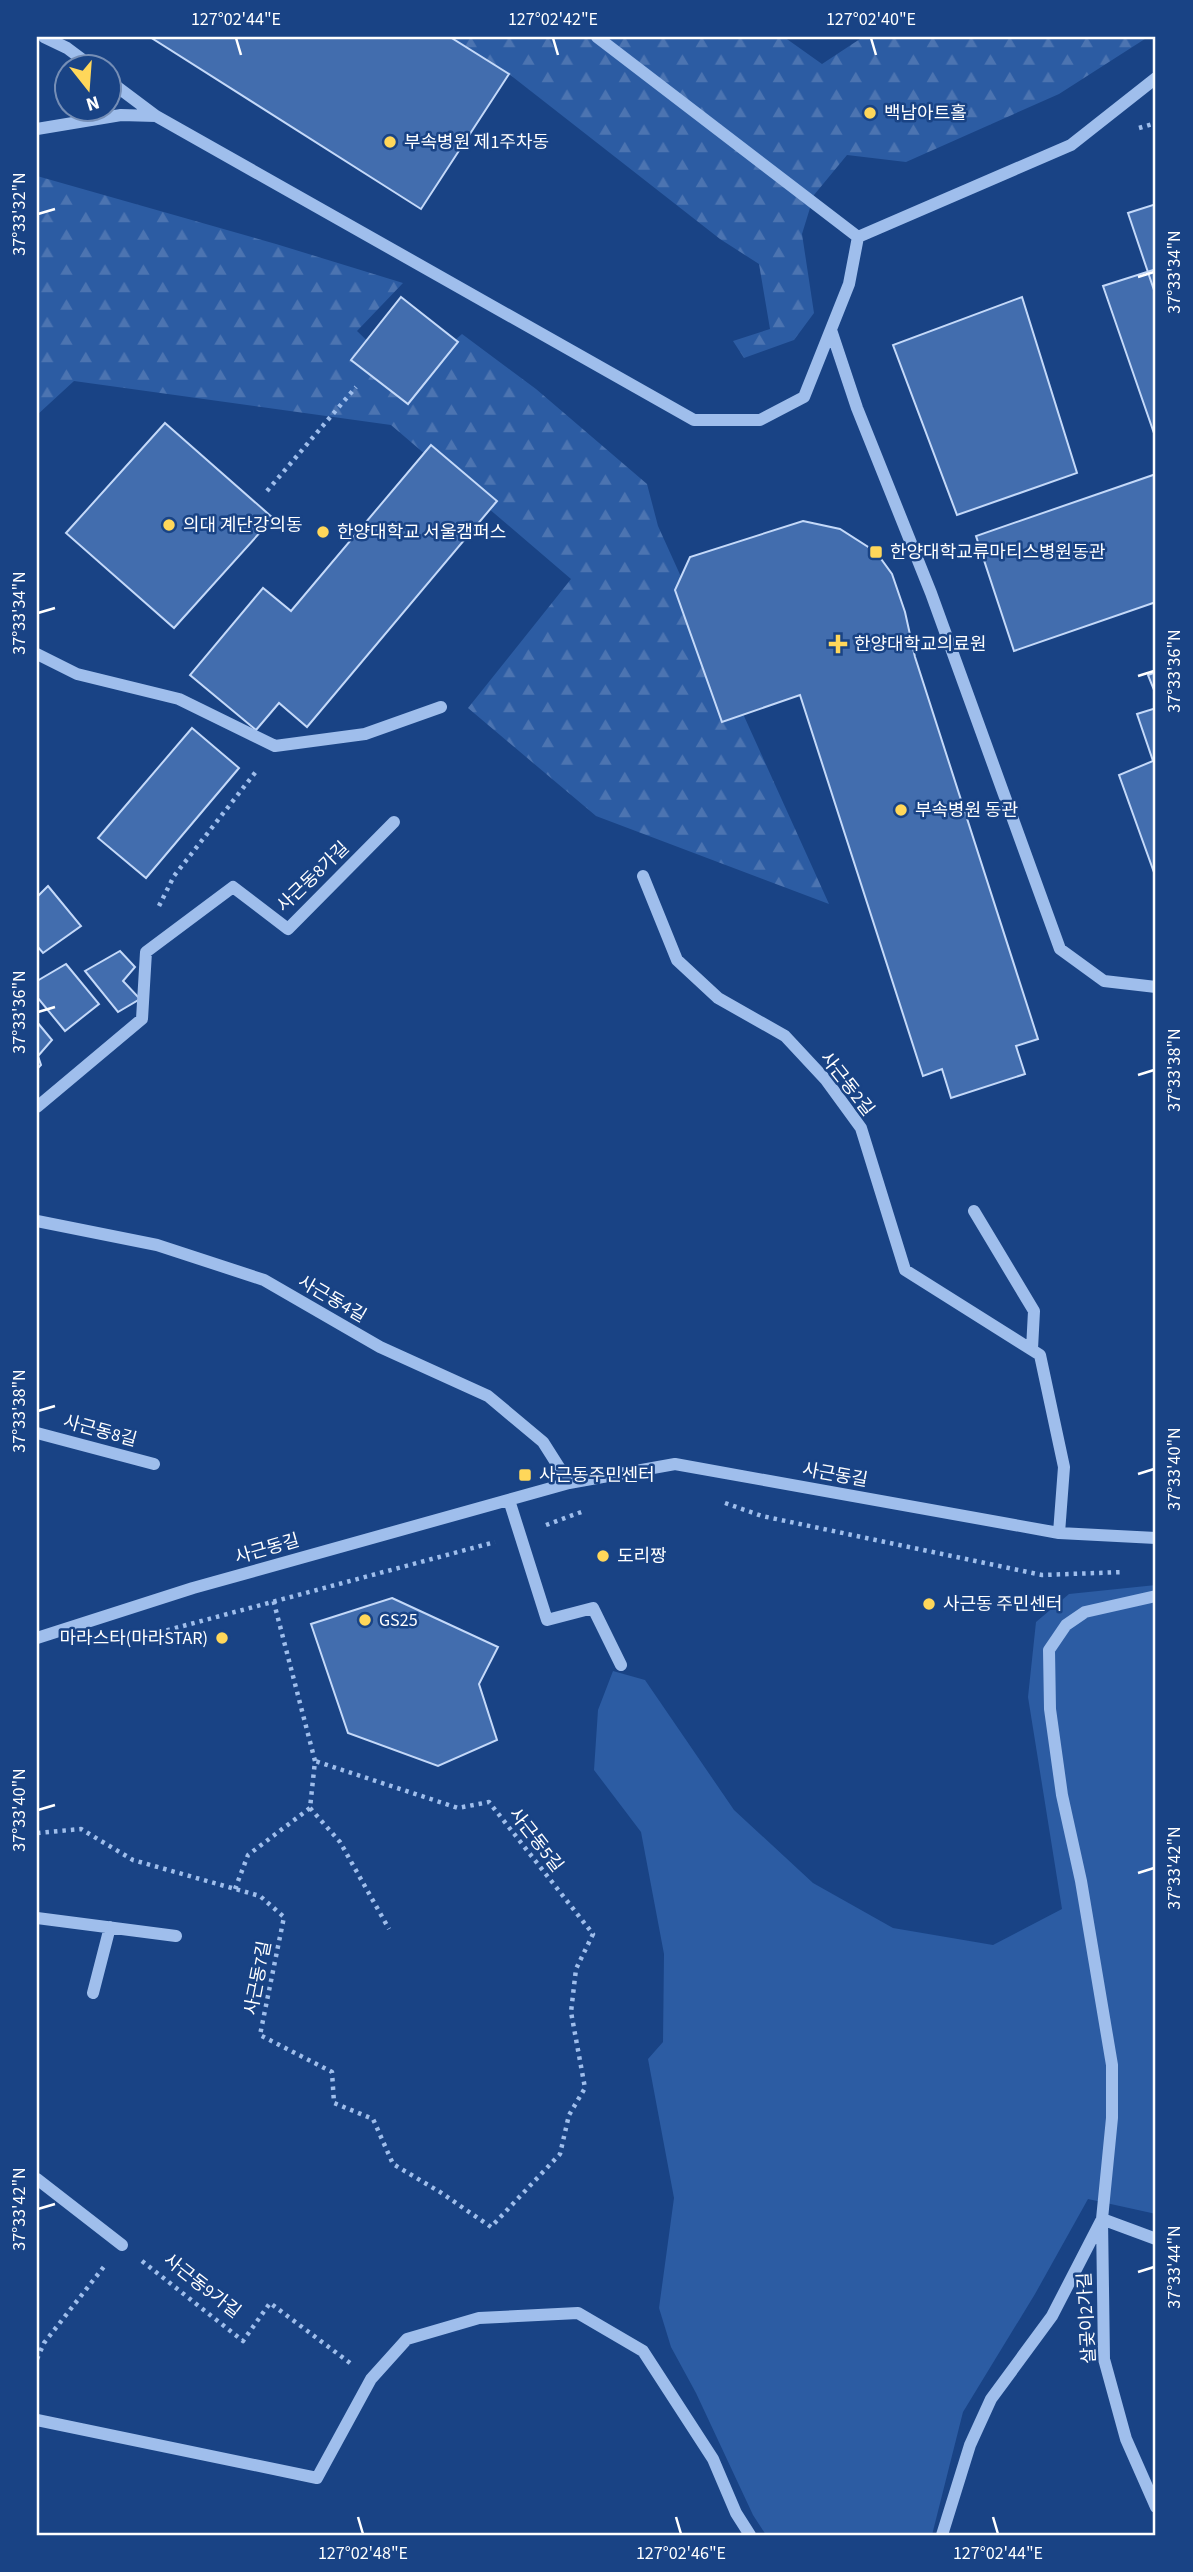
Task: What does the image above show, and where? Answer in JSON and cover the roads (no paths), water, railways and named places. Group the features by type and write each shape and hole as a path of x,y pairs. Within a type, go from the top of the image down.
{"street":[{"path":"44,37 72,52"},
{"path":"597,37 858,237"},
{"path":"858,237 1071,145 1156,78"},
{"path":"122,90 156,116 694,420 760,420 804,397 849,284 858,237"},
{"path":"37,129 121,115 156,116"},
{"path":"831,330 857,408 931,593 1060,949 1104,981 1156,987"},
{"path":"37,654 77,674 179,699 275,746 365,734 441,708"},
{"name":"사근동8가길","path":"37,1108 142,1019 146,952 233,887 288,929 394,822"},
{"name":"사근동2길","path":"643,876 677,960 718,998 785,1036 826,1080 861,1128 905,1270 1031,1349"},
{"path":"974,1211 1034,1311 1031,1349 1040,1355 1064,1467 1059,1533"},
{"name":"사근동4길","path":"37,1221 157,1245 264,1280 380,1347 488,1396 543,1442 569,1483"},
{"name":"사근동8길","path":"37,1433 154,1464"},
{"name":"사근동길","path":"37,1638 193,1588 569,1483 675,1464 1059,1533 1156,1538"},
{"path":"509,1500 547,1620 593,1608 621,1665"},
{"name":"살곶이2가길","path":"1156,1596 1085,1612 1066,1625 1049,1650 1050,1709 1062,1795 1081,1881 1112,2065 1112,2118 1102,2219 1104,2359 1126,2439 1156,2507"},
{"path":"37,1918 176,1936"},
{"path":"93,1993 110,1927"},
{"path":"37,2179 121,2245"},
{"path":"943,2535 970,2445 991,2399 1052,2316 1102,2219 1156,2239"},
{"path":"37,2420 317,2478 371,2379 407,2339 479,2318 578,2313 643,2351 713,2459 736,2513 750,2535"}],"place":[{"name":"백남아트홀","path":"870,113"},
{"name":"부속병원 제1주차동","path":"390,142"},
{"name":"의대 계단강의동","path":"169,525"},
{"name":"한양대학교 서울캠퍼스","path":"323,532"},
{"name":"한양대학교류마티스병원동관","path":"876,552"},
{"name":"한양대학교의료원","path":"838,644"},
{"name":"부속병원 동관","path":"901,810"},
{"name":"사근동주민센터","path":"525,1475"},
{"name":"도리짱","path":"603,1556"},
{"name":"사근동 주민센터","path":"929,1604"},
{"name":"GS25","path":"365,1620"},
{"name":"마라스타(마라STAR)","path":"222,1638"}]}
